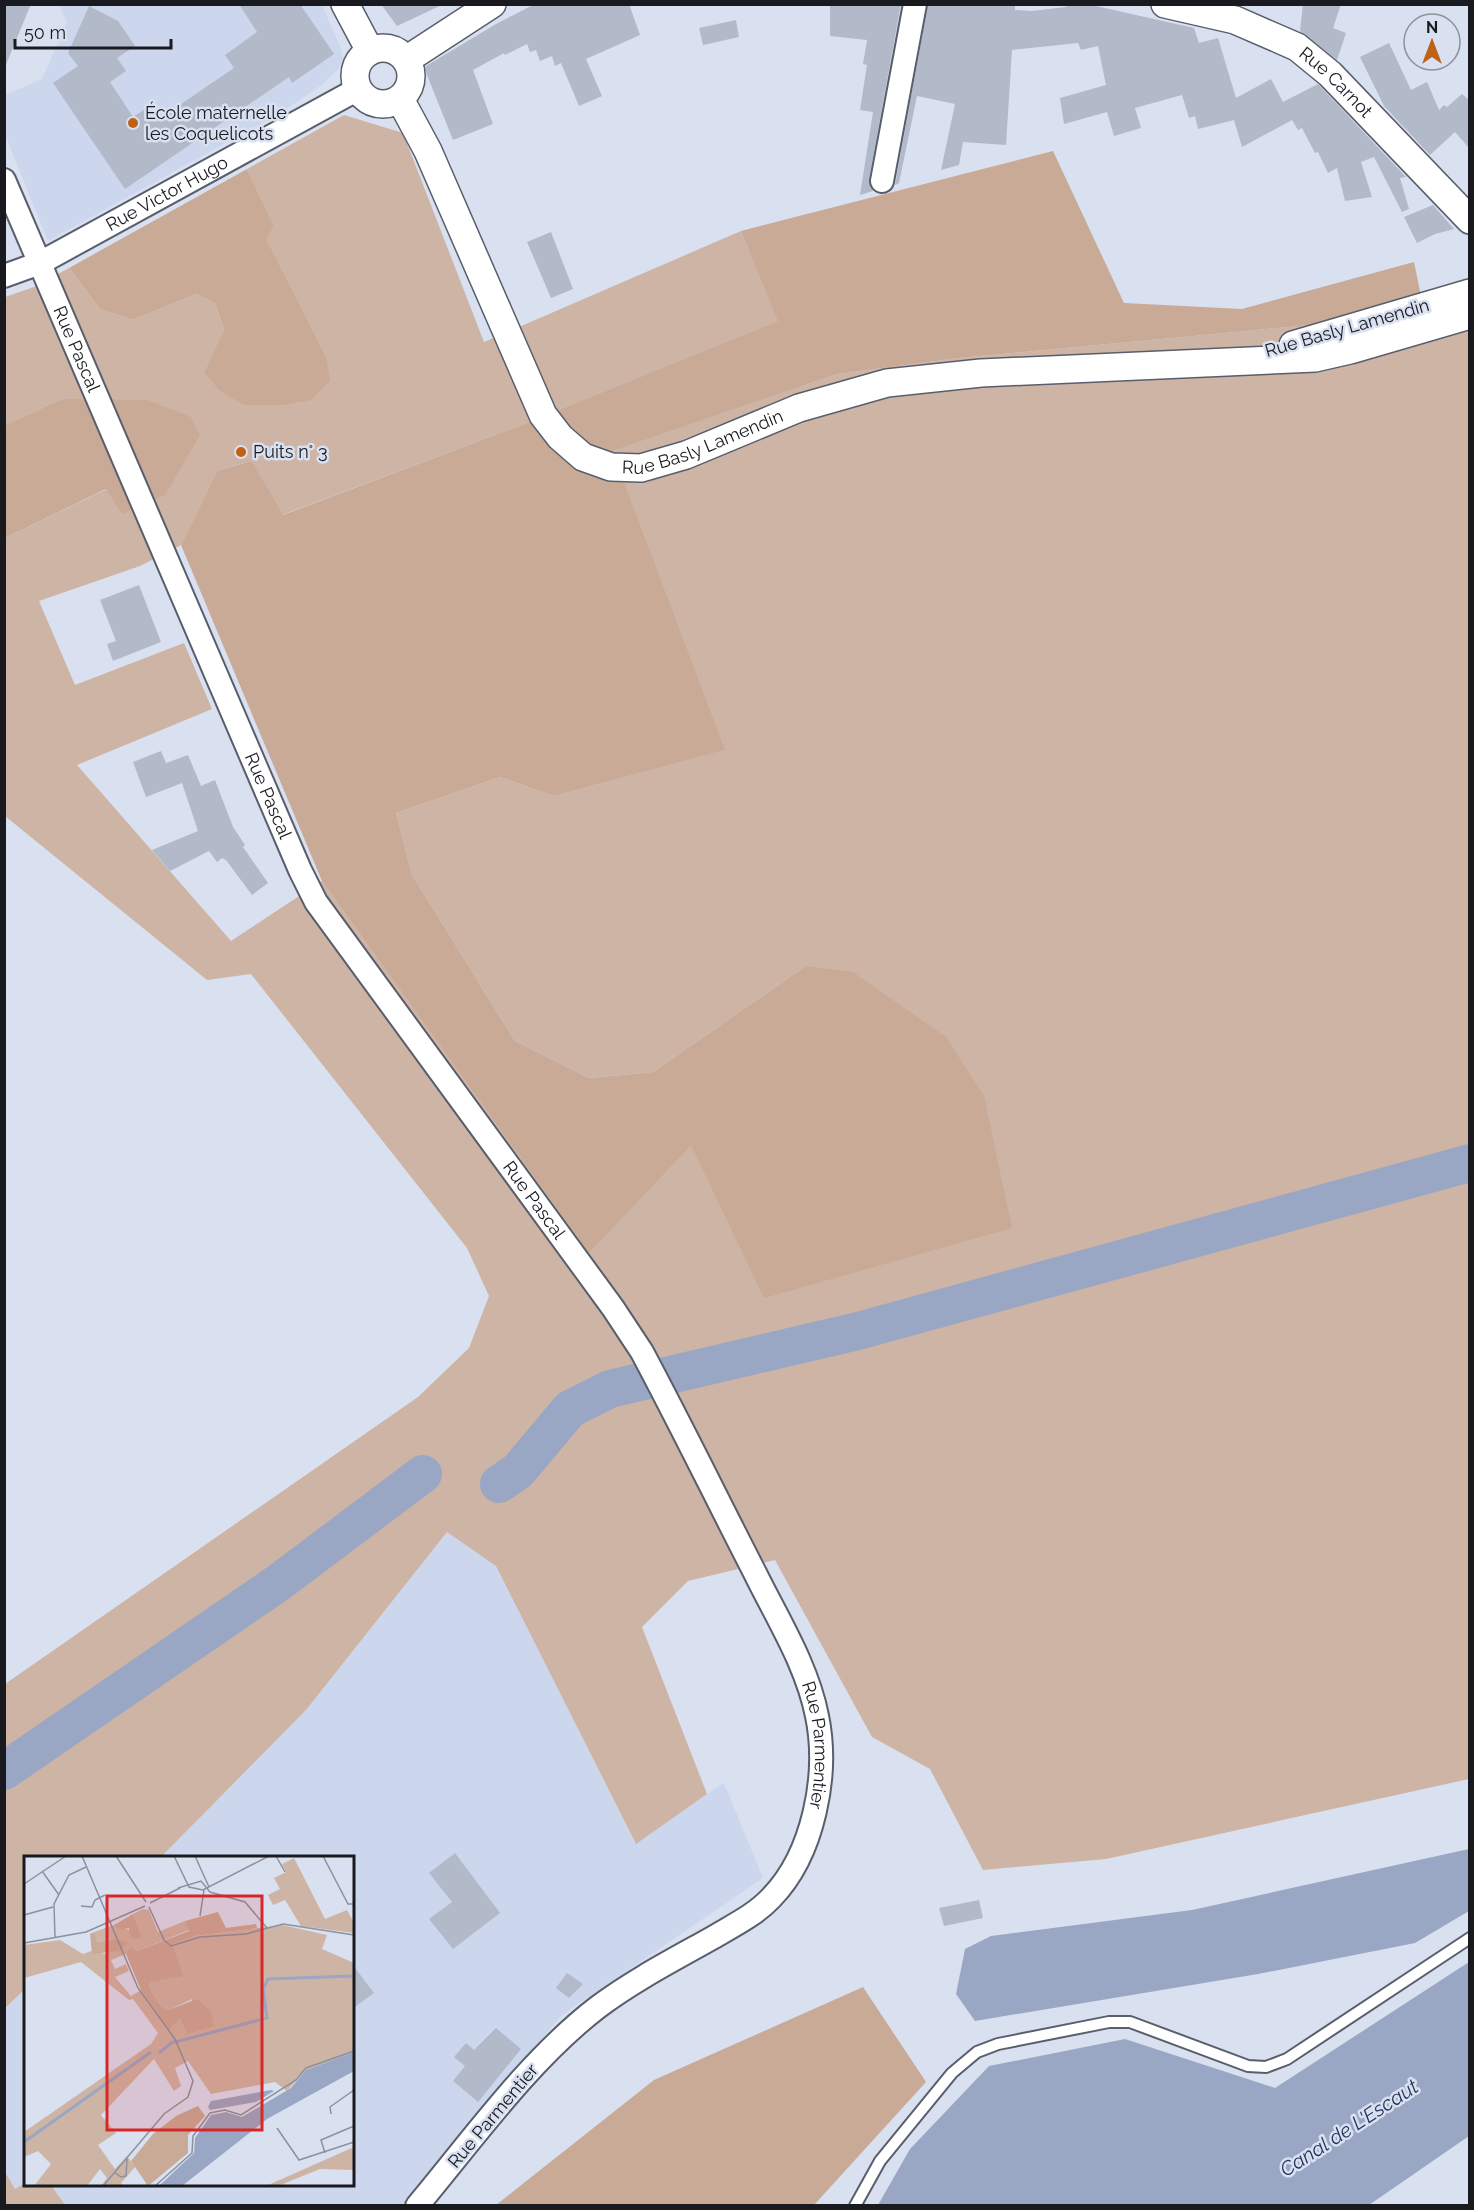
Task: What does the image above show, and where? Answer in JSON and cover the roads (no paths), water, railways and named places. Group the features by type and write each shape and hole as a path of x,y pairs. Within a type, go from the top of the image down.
{"street":[{"path":"345,4 370,51"},
{"path":"406,60 492,4"},
{"path":"882,181 915,4"},
{"name":"Rue Carnot","path":"1165,4 1235,20 1297,47 1330,74 1469,220 1470,225"},
{"path":"387,48 396,51 406,60 411,78 409,88 400,99 391,103 376,103 364,96 358,89 356,68 370,51 387,48"},
{"name":"Rue Victor Hugo","path":"4,276 40,263 358,89"},
{"name":"Rue Basly Lamendin","path":"400,99 428,151 543,415 570,447 597,463 626,469 655,465 794,410 887,383 981,373 1322,356 1470,315"},
{"name":"Rue Pascal","path":"4,180 300,870 316,902 613,1308 642,1352 664,1392"},
{"name":"Rue Basly Lamendin","path":"1224,361 1322,338 1470,293"},
{"name":"Rue Parmentier","path":"417,2205 528,2075 573,2028 618,1994 745,1919 771,1898 798,1860 808,1831 816,1797 821,1751 812,1694 793,1649 664,1392"}],"lane":[{"path":"855,2205 880,2161 952,2073 968,2058 987,2047 1109,2022 1130,2022 1248,2066 1266,2067 1287,2059 1470,1938"}],"water":[{"path":"1469,1849 1469,1911 1415,1943 1258,1974 975,2021 956,1994 965,1949 991,1936 1192,1910"},
{"name":"Canal de L'Escaut","path":"1469,1962 1469,2136 1369,2205 878,2205 910,2149 989,2066 1125,2039 1275,2088"}],"waterway":[{"path":"499,1484 518,1471 570,1409 610,1389 858,1331 1470,1163"},
{"path":"4,1771 278,1583 423,1474"}],"place":[{"name":"École maternelle les Coquelicots","path":"133,123"},
{"name":"Puits n° 3","path":"241,452"}]}
